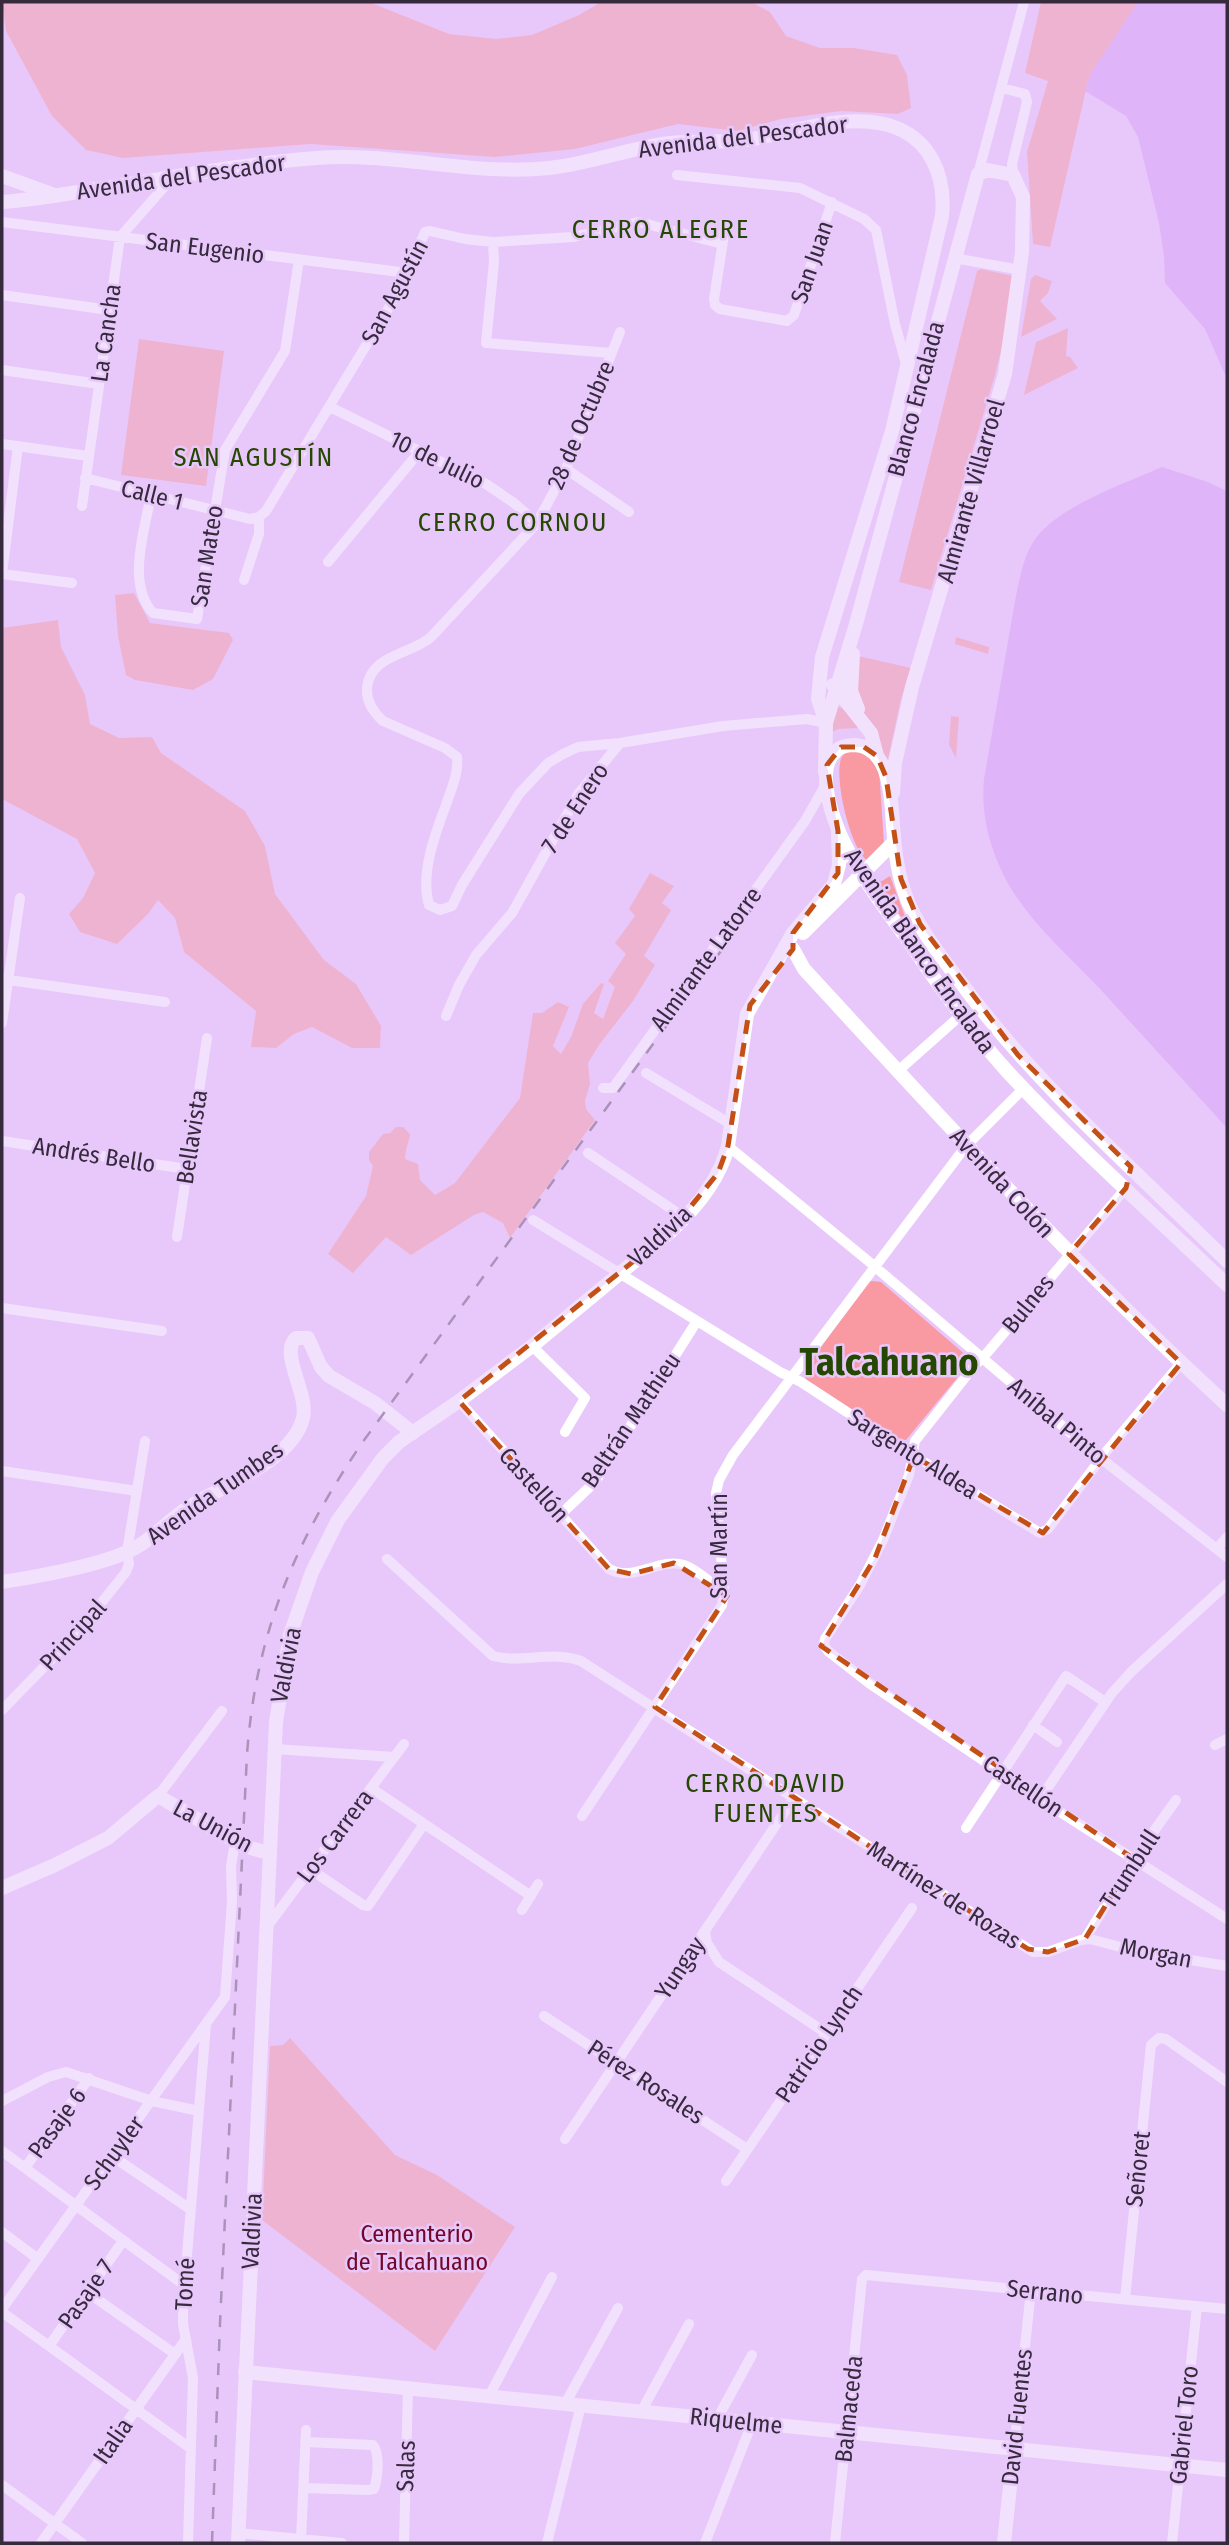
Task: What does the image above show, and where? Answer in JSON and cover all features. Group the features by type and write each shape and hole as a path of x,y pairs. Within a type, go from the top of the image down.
{"main road":[{"name":"Avenida del Pescador","path":"2,202 293,160 341,156 384,157 486,169 548,168 669,143 752,139 851,122 886,124 912,136 925,148 937,168 943,193 942,216 892,431 822,657 818,687 820,709 826,723"},
{"path":"978,174 988,170 1013,175"},
{"name":"Blanco Encalada","path":"856,624 978,174"},
{"name":"Almirante Villarroel","path":"891,805 895,763 912,687 1005,374 1021,270 1023,197 1013,175"},
{"path":"2,176 57,196"},
{"path":"836,690 856,624"},
{"path":"856,624 851,691 871,733"},
{"path":"828,643 828,671 836,690"},
{"name":"Avenida Blanco Encalada","path":"836,690 826,723 826,778 838,831 863,874 961,1015 1024,1088 1227,1285"},
{"name":"Avenida Blanco Encalada","path":"836,690 871,733 877,756 887,777 894,842 904,891 920,924 1000,1034 1047,1085 1227,1261"},
{"path":"826,778 829,760 841,747 864,747 877,756"},
{"name":"Valdivia","path":"238,2538 275,1749 278,1703 294,1623 312,1572 332,1530 390,1451 531,1346 685,1218 718,1172 729,1146 744,1023 750,1005 837,878 840,856 838,831"},
{"name":"Valdivia","path":"791,943 894,842"},
{"name":"Avenida Colón","path":"791,943 800,964 966,1146 1069,1254 1227,1405"},
{"path":"1024,1088 1047,1085"},
{"path":"1126,1188 1131,1177 1131,1167"},
{"name":"Avenida Tumbes","path":"2,1582 127,1552 146,1541 185,1510 270,1461 292,1439 301,1424 304,1405 302,1388 290,1355 291,1343 296,1338 305,1337 312,1342 321,1367 329,1376 375,1403 414,1433"},
{"path":"2,1888 108,1838 158,1796"},
{"name":"La Unión","path":"158,1796 235,1842 257,1852 270,1853"},
{"name":"Riquelme","path":"245,2372 1227,2470"},
{"name":"David Fuentes","path":"1004,2543 1014,2449"}],"street":[{"path":"978,174 1024,2"},
{"path":"1002,88 1025,94 1027,102 1012,164 1013,175"},
{"path":"677,174 800,188 864,219 876,230 895,324 908,368"},
{"path":"120,237 172,178"},
{"name":"San Juan","path":"722,244 715,305 720,309 790,320 794,316 832,202"},
{"name":"San Eugenio","path":"2,222 408,273"},
{"name":"San Agustín","path":"244,580 259,534 260,517 330,407 408,273 422,236 428,231 493,242 573,236 639,222 722,244"},
{"path":"722,244 725,228"},
{"name":"La Cancha","path":"82,506 120,237"},
{"path":"493,242 494,262 486,343 611,353"},
{"path":"954,258 1021,270"},
{"name":"San Mateo","path":"152,494 138,571 141,593 153,613 197,619 227,445 285,351 299,260"},
{"path":"2,295 109,310"},
{"name":"28 de Octubre","path":"620,332 566,469 537,523 432,636 417,648 378,665 369,677 368,700 376,715 383,721 445,748 457,757 456,775 436,833 425,894 429,905 440,910 452,905 462,884 519,794 548,763 578,747 621,743"},
{"path":"2,370 99,384"},
{"name":"10 de Julio","path":"330,407 494,488 537,523"},
{"path":"2,444 88,456"},
{"path":"18,446 2,574 72,583"},
{"path":"328,562 420,451"},
{"path":"566,469 629,512"},
{"name":"Calle 1","path":"85,478 250,519 260,517"},
{"name":"7 de Enero","path":"446,1016 476,955 512,913 573,802 621,743 723,726 807,719 826,723"},
{"name":"Almirante Latorre","path":"603,1087 613,1088 805,821 826,778"},
{"name":"Almirante Latorre","path":"805,821 831,806"},
{"path":"2,1023 5,979 20,898"},
{"path":"5,979 165,1002"},
{"path":"898,1071 961,1015"},
{"name":"Bellavista","path":"177,1237 207,1038"},
{"path":"646,1073 732,1125"},
{"name":"San Martín","path":"582,1816 720,1608 724,1593 717,1487 738,1448 966,1146 1024,1088"},
{"name":"Andrés Bello","path":"2,1141 187,1169"},
{"name":"Aníbal Pinto","path":"729,1146 1101,1459 1227,1557"},
{"path":"588,1153 685,1218"},
{"name":"Bulnes","path":"824,1645 825,1639 875,1558 909,1475 915,1441 1126,1188"},
{"name":"Sargento Aldea","path":"533,1220 1037,1531 1043,1533 1101,1459"},
{"path":"2,1308 162,1331"},
{"name":"Beltrán Mathieu","path":"561,1515 594,1482 697,1321"},
{"path":"531,1346 585,1397 565,1432"},
{"path":"1101,1459 1181,1363"},
{"name":"Castellón","path":"459,1401 606,1566 613,1571 631,1574 667,1564 680,1564 691,1568 724,1593"},
{"path":"127,1552 145,1441"},
{"path":"2,1471 137,1491"},
{"path":"1217,1549 1227,1537"},
{"name":"Principal","path":"2,1710 78,1633 118,1584 128,1569 127,1552"},
{"name":"Martínez de Rozas","path":"387,1559 493,1656 573,1658 655,1707 1033,1952 1048,1952 1085,1939"},
{"path":"1040,1798 1105,1702 1132,1671 1227,1584"},
{"name":"Castellón","path":"824,1645 869,1683 1227,1919"},
{"path":"966,1828 1066,1676 1105,1702"},
{"path":"158,1796 222,1711"},
{"path":"1033,1725 1057,1742"},
{"path":"1215,1745 1227,1740"},
{"name":"Los Carrera","path":"266,1928 404,1744"},
{"path":"275,1749 394,1757"},
{"path":"371,1788 531,1896"},
{"name":"Yungay","path":"565,2139 794,1798"},
{"name":"Trumbull","path":"1085,1939 1134,1859 1176,1800"},
{"path":"310,1869 368,1906 424,1824"},
{"name":"Schuyler","path":"2,2310 225,1997 235,1842"},
{"path":"522,1910 538,1884"},
{"name":"Patricio Lynch","path":"726,2181 912,1908"},
{"path":"707,1928 707,1943 719,1962 826,2033"},
{"name":"Morgan","path":"1085,1939 1162,1956 1227,1966"},
{"name":"Pérez Rosales","path":"544,2016 747,2149"},
{"name":"Tomé","path":"188,2543 193,2378 183,2315 184,2285 206,2024"},
{"name":"Señoret","path":"1125,2299 1151,2048 1155,2040 1166,2039 1227,2082"},
{"path":"2,2101 59,2072 89,2078 152,2101 199,2111"},
{"name":"Pasaje 6","path":"25,2168 89,2078"},
{"path":"2,2151 184,2285"},
{"path":"112,2156 190,2209"},
{"path":"2,2232 38,2259"},
{"name":"Pasaje 7","path":"49,2346 123,2241"},
{"name":"Serrano","path":"864,2276 1227,2309"},
{"name":"Balmaceda","path":"835,2543 864,2276"},
{"path":"489,2396 552,2277"},
{"name":"David Fuentes","path":"1014,2449 1031,2290"},
{"path":"87,2292 175,2354"},
{"name":"Gabriel Toro","path":"1172,2543 1197,2306"},
{"path":"565,2404 618,2308"},
{"path":"2,2310 190,2448"},
{"path":"641,2412 688,2324"},
{"name":"Italia","path":"41,2543 186,2339"},
{"path":"717,2419 752,2356"},
{"name":"Salas","path":"404,2543 408,2388"},
{"path":"547,2543 580,2405"},
{"path":"705,2543 752,2423"},
{"path":"301,2539 306,2430"},
{"path":"304,2488 372,2490 376,2483 377,2452 373,2445 306,2442"},
{"path":"2,2485 82,2543"},
{"path":"238,2538 342,2543"}],"highlighted area":[{"path":"841,747 864,747 877,756 886,777 901,879 920,924 1018,1055 1131,1167 1126,1188 1069,1254 1181,1363 1043,1533 914,1456 875,1558 821,1646 1134,1859 1085,1939 1048,1952 1028,1949 655,1707 727,1596 674,1563 631,1574 609,1569 459,1401 670,1232 718,1173 728,1146 750,1005 793,949 793,933 838,873 838,831 827,765"}],"green space":[{"path":"2,2 369,2 449,34 496,39 532,35 579,15 601,2 751,2 770,12 786,36 820,48 854,48 897,55 907,75 911,108 898,114 841,111 781,119 737,131 678,124 575,149 495,157 310,144 123,158 86,150 52,116 6,31"},
{"path":"1041,2 1138,2 1088,81 1050,247 1033,244 1027,152 1048,81 1025,73"},
{"path":"981,269 1013,276 1006,331 931,590 899,582 977,271"},
{"path":"1035,275 1052,281 1048,293 1040,301 1057,319 1021,337 1031,279"},
{"path":"1068,328 1066,356 1070,357 1078,368 1024,395 1036,342"},
{"path":"139,339 224,351 206,486 121,475"},
{"path":"134,593 150,623 229,633 233,640 213,679 193,690 135,680 126,675 118,636 115,595"},
{"path":"58,620 61,647 85,695 90,724 119,738 152,737 161,753 245,811 265,846 275,894 324,960 356,984 381,1026 380,1048 352,1048 312,1027 294,1034 276,1048 251,1047 256,1011 184,952 175,918 158,900 148,914 117,944 80,932 69,914 83,898 95,873 77,839 2,799 2,628"},
{"path":"956,637 989,647 988,654 955,644"},
{"path":"854,655 911,668 888,759 859,704"},
{"path":"837,706 846,710 858,728 838,729 830,733"},
{"path":"951,716 959,717 956,758 949,745"},
{"path":"864,750 879,769 884,844 867,860 861,854 849,827 839,777 843,755 850,751"},
{"path":"650,873 674,886 662,903 671,910 644,956 655,965 633,1001 588,1063 590,1084 585,1101 586,1109 595,1120 510,1238 503,1223 483,1212 411,1255 386,1237 353,1273 328,1254 366,1196 373,1166 369,1160 369,1152 383,1134 390,1133 396,1127 403,1127 410,1134 405,1159 418,1164 420,1180 435,1195 455,1183 520,1098 533,1013 542,1013 558,1002 569,1007 553,1046 561,1054 571,1037 583,1004 601,983 604,984 594,1013 603,1019 615,987 608,981 626,954 615,943 635,916 629,909"},
{"path":"890,876 911,926 909,928 876,881"},
{"path":"868,1282 881,1282 968,1357 966,1367 906,1440 897,1439 806,1380 803,1372"},
{"name":"Cementerio de Talcahuano","path":"290,2038 395,2155 437,2175 515,2227 435,2351 262,2220 270,2046 283,2045"}],"shaded area":[{"path":"1138,2 1227,2 1227,379 1205,329 1165,283 1159,223 1138,137 1126,116 1085,91 1091,73"},
{"path":"1162,467 1227,491 1227,1128 1022,905 997,861 985,815 984,779 1015,601 1021,572 1032,544 1055,519 1072,508"}],"railway":[{"path":"212,2543 247,1754 259,1668 269,1629 298,1553 338,1480 362,1443 756,903"}],"district":[{"name":"CERRO ALEGRE","path":"661,229"},
{"name":"SAN AGUSTÍN","path":"254,457"},
{"name":"CERRO CORNOU","path":"513,522"},
{"name":"Talcahuano","path":"889,1362"},
{"name":"CERRO DAVID FUENTES","path":"766,1798"}]}
